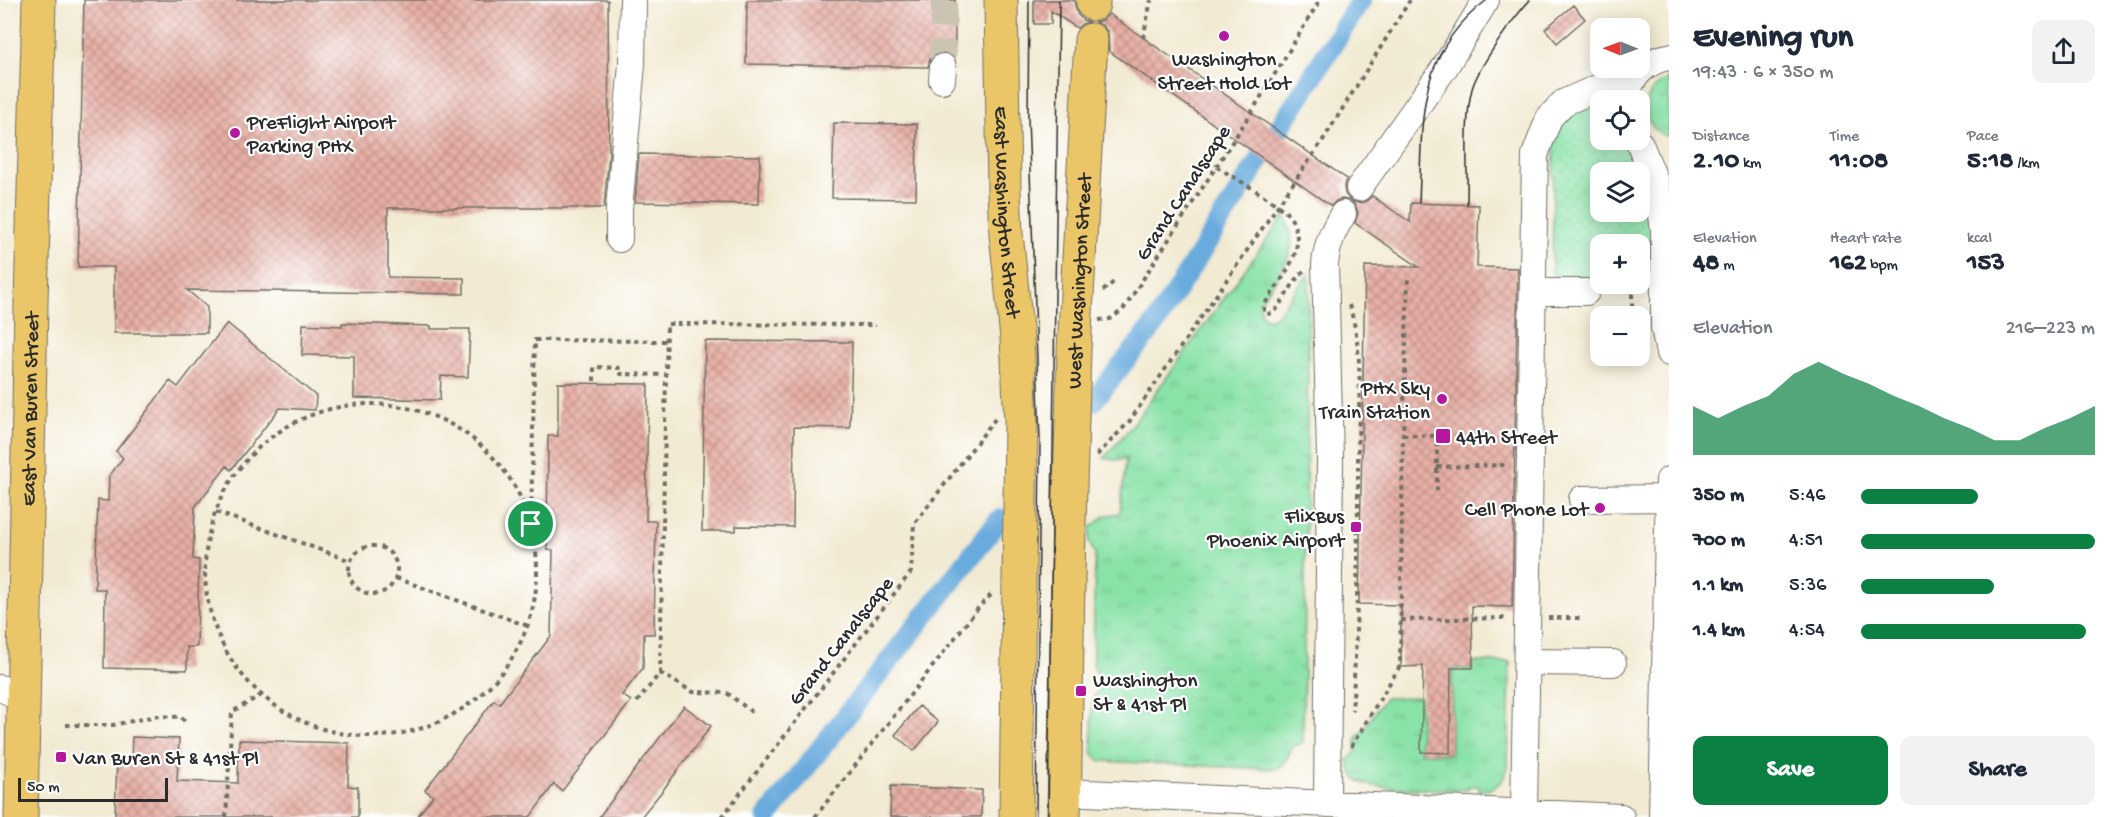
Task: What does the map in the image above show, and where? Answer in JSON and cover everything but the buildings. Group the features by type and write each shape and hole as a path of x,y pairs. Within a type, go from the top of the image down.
{"main road":[{"name":"East Van Buren Street","path":"21,817 8,697 39,0"},
{"name":"East Washington Street","path":"1001,0 1006,234 1017,338 1009,419"},
{"name":"West Washington Street","path":"1064,805 1074,351 1091,40"},
{"path":"1009,419 1014,580 1016,817"}],"street":[{"path":"619,239 619,208 632,64 633,0"},
{"path":"1359,188 1445,67 1486,0"},
{"path":"1650,63 1668,56"},
{"path":"1524,812 1535,155 1549,118 1555,110 1572,98 1619,78"},
{"path":"1641,150 1655,181 1661,208 1664,231 1664,327 1669,353"},
{"path":"1648,150 1653,154 1669,158"},
{"path":"1327,804 1330,457 1325,264 1326,248 1343,214"},
{"path":"1533,292 1586,292"},
{"path":"1582,499 1615,500 1669,492 1666,776 1662,817"},
{"path":"1527,662 1613,663"},
{"path":"1064,805 1291,809 1327,804 1477,813 1524,812 1621,817"}],"path":[{"path":"1143,38 1151,0"},
{"name":"Grand Canalscape","path":"1092,321 1110,319 1123,310 1217,167 1320,0"},
{"path":"1093,458 1130,422 1276,205 1323,140 1410,0"},
{"path":"1217,167 1287,213 1295,225 1298,240 1290,263 1264,305 1264,312 1274,313 1299,273 1311,269"},
{"path":"1296,245 1303,248"},
{"path":"1350,739 1350,750 1400,666 1408,276"},
{"path":"1347,297 1358,338 1357,612 1352,716"},
{"path":"638,702 660,674 667,324 876,325"},
{"path":"531,524 516,488 493,457 469,435 441,419 410,408 378,403 346,405 314,413 281,429 253,452 231,481 216,512 206,550 206,586 213,622 228,655 250,682 276,706 304,723 336,733 370,736 408,732 444,719 476,699 503,671 528,626 534,600 537,562 531,524 535,340 667,341"},
{"path":"594,381 594,367 621,368 621,374 666,375"},
{"name":"Grand Canalscape","path":"722,817 911,572 914,524 1009,419"},
{"path":"1403,435 1443,436"},
{"path":"1437,442 1437,491"},
{"path":"1437,467 1507,465 1507,476"},
{"path":"216,512 351,561"},
{"path":"378,546 391,555 396,562 396,578 392,585 377,594 361,591 351,578 349,570 351,561 362,549 378,546"},
{"path":"396,578 528,626"},
{"path":"815,817 972,616 1014,580"},
{"path":"1401,620 1512,617"},
{"path":"1544,618 1581,618"},
{"path":"660,674 693,692 726,693 753,713"},
{"path":"226,817 232,712 263,694"},
{"path":"66,725 113,725 156,716 181,717 186,723"}],"green space":[{"path":"1669,79 1669,137 1659,133 1650,122 1650,94 1659,83"},
{"path":"1590,100 1590,150 1631,150 1638,162 1590,162 1590,222 1650,222 1650,206 1658,280 1650,280 1650,234 1590,234 1590,279 1557,278 1552,273 1554,132 1581,103"},
{"path":"1284,216 1292,239 1287,261 1260,302 1261,313 1264,317 1269,319 1276,316 1309,273 1303,743 1293,746 1285,763 1274,769 1100,761 1093,754 1092,748 1092,701 1099,688 1099,678 1093,665 1095,555 1089,541 1090,528 1105,516 1120,513 1126,459 1104,458 1130,428"},
{"path":"1473,662 1510,662 1508,768 1501,781 1494,787 1479,791 1479,786 1468,786 1468,790 1412,789 1369,785 1355,778 1348,759 1356,752 1356,740 1385,698 1420,697 1420,753 1451,754 1452,669 1473,669"}],"waterway":[{"path":"1093,401 1155,324 1361,0"},
{"path":"767,817 1000,519"}],"tunnel":[{"path":"943,67 944,0"}],"tram line":[{"path":"1029,0 1028,118 1040,440 1036,817"},
{"path":"1048,817 1059,0"},
{"path":"1419,203 1423,118 1434,67 1446,44 1463,21 1487,0"},
{"path":"1467,204 1467,130 1472,89 1481,68 1497,43 1530,0"}],"place":[{"name":"Washington Street Hold Lot","path":"1224,36"},
{"name":"PreFlight Airport Parking PHX","path":"235,133"},
{"name":"PHX Sky Train Station","path":"1442,399"},
{"name":"44th Street","path":"1443,436"},
{"name":"Cell Phone Lot","path":"1600,508"},
{"name":"FlixBus Phoenix Airport","path":"1356,527"},
{"name":"Washington St & 41st Pl","path":"1081,691"},
{"name":"Van Buren St & 41st Pl","path":"61,757"}],"route":[{"path":"378,403 410,408 441,419 469,435 493,457 516,488 531,524 537,562 534,600 523,638 503,671 476,699 444,719 408,732 370,736 336,733 304,723 276,706 250,682 228,655 213,622 206,586 206,550 215,514 231,481 253,452 281,429 314,413 346,405 378,403"}]}
